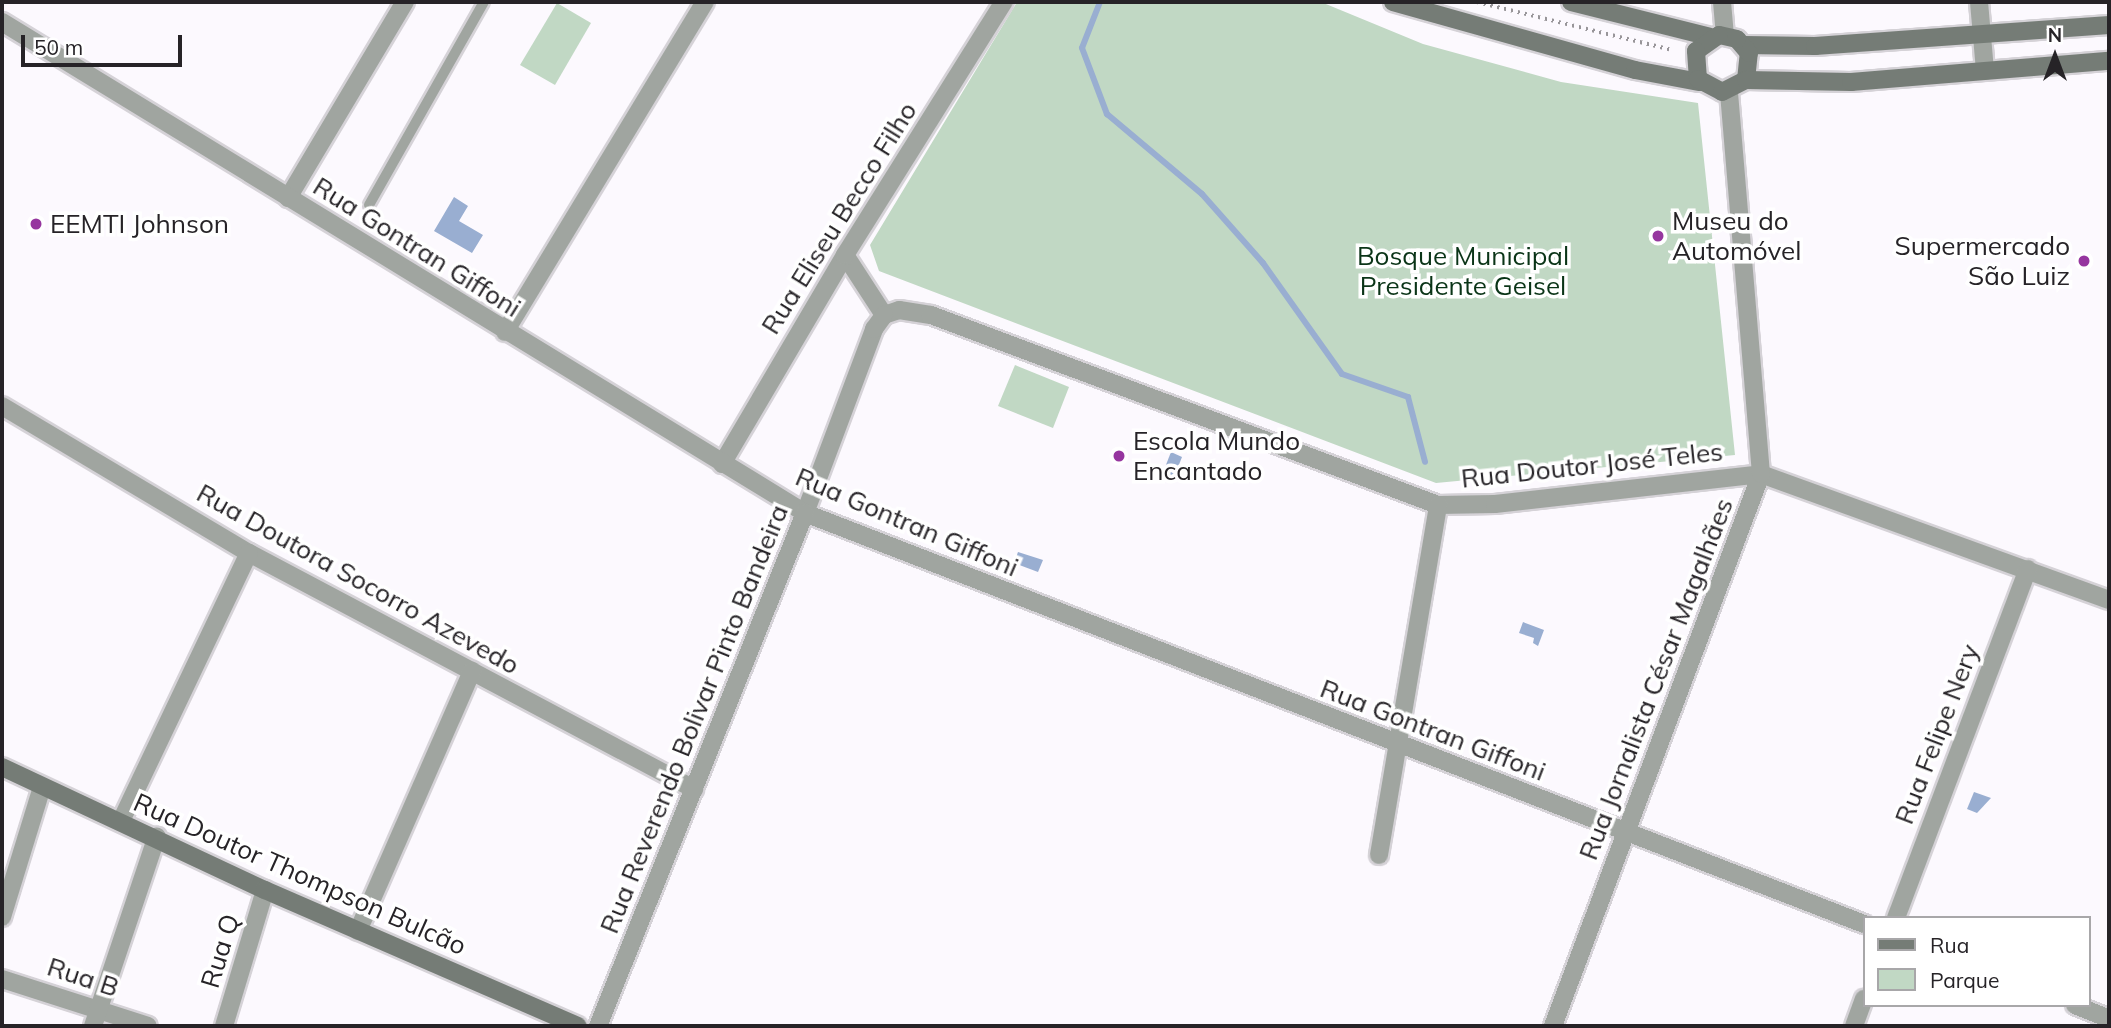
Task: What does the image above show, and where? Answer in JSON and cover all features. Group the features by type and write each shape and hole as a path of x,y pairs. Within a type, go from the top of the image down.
{"main road":[{"path":"1393,2 1635,70 1700,82 1713,91 1729,91 1746,80 1851,82 2109,61"},
{"path":"1571,2 1717,36 1744,45 1815,46 2109,25"},
{"path":"1700,82 1693,60 1702,43 1717,36"},
{"path":"1744,45 1751,62 1746,80"},
{"name":"Rua Doutor Thompson Bulcão","path":"2,767 157,836 265,890 578,1026"}],"street":[{"path":"288,198 405,2"},
{"path":"505,332 705,2"},
{"name":"Rua Eliseu Becco Filho","path":"722,464 845,255 1004,2"},
{"path":"1717,36 1722,2"},
{"path":"1979,2 1985,71"},
{"name":"Rua Gontran Giffoni","path":"2,22 505,332 806,513 1398,746 1862,923"},
{"name":"Rua Jornalista César Magalhães","path":"1553,1026 1762,474 1729,91"},
{"path":"845,255 884,315"},
{"name":"Rua Doutor José Teles","path":"884,315 899,310 931,315 1438,505 1495,504 1762,474 2109,600"},
{"name":"Rua Reverendo Bolivar Pinto Bandeira","path":"598,1026 806,513 874,329 884,315"},
{"name":"Rua Doutora Socorro Azevedo","path":"2,406 249,553 694,789"},
{"path":"1379,855 1438,505"},
{"path":"121,821 249,553"},
{"name":"Rua Felipe Nery","path":"1897,916 2028,569"},
{"path":"358,931 472,671"},
{"path":"2,917 42,787"},
{"path":"96,1017 157,836"},
{"name":"Rua Q","path":"224,1026 265,890"},
{"name":"Rua B","path":"2,979 96,1017 148,1026"},
{"path":"1854,1026 1862,1004"},
{"path":"2079,1007 2109,1019"}],"lane":[{"path":"369,205 484,2"}],"path":[{"path":"1477,2 1677,51"}],"green space":[{"name":"Bosque Municipal Presidente Geisel","path":"1017,2 1321,2 1423,44 1561,82 1698,103 1735,455 1436,483 879,271 870,245"},
{"path":"557,3 591,23 555,85 520,65"},
{"path":"1015,365 1069,387 1053,428 998,406"}],"water":[{"path":"454,197 468,206 459,221 483,235 472,253 434,231"},
{"path":"1171,452 1182,457 1173,480 1162,475"},
{"path":"1018,552 1043,560 1038,572 1014,563"},
{"path":"1523,622 1544,630 1538,646 1533,643 1534,638 1519,633"},
{"path":"1974,792 1991,798 1977,813 1967,809"}],"waterway":[{"path":"1100,2 1082,48 1107,114 1202,194 1263,263 1342,374 1408,397 1425,462"}],"place":[{"name":"EEMTI Johnson","path":"36,224"},
{"name":"Museu do Automóvel","path":"1658,236"},
{"name":"Supermercado São Luiz","path":"2084,261"},
{"name":"Escola Mundo Encantado","path":"1119,456"}]}
